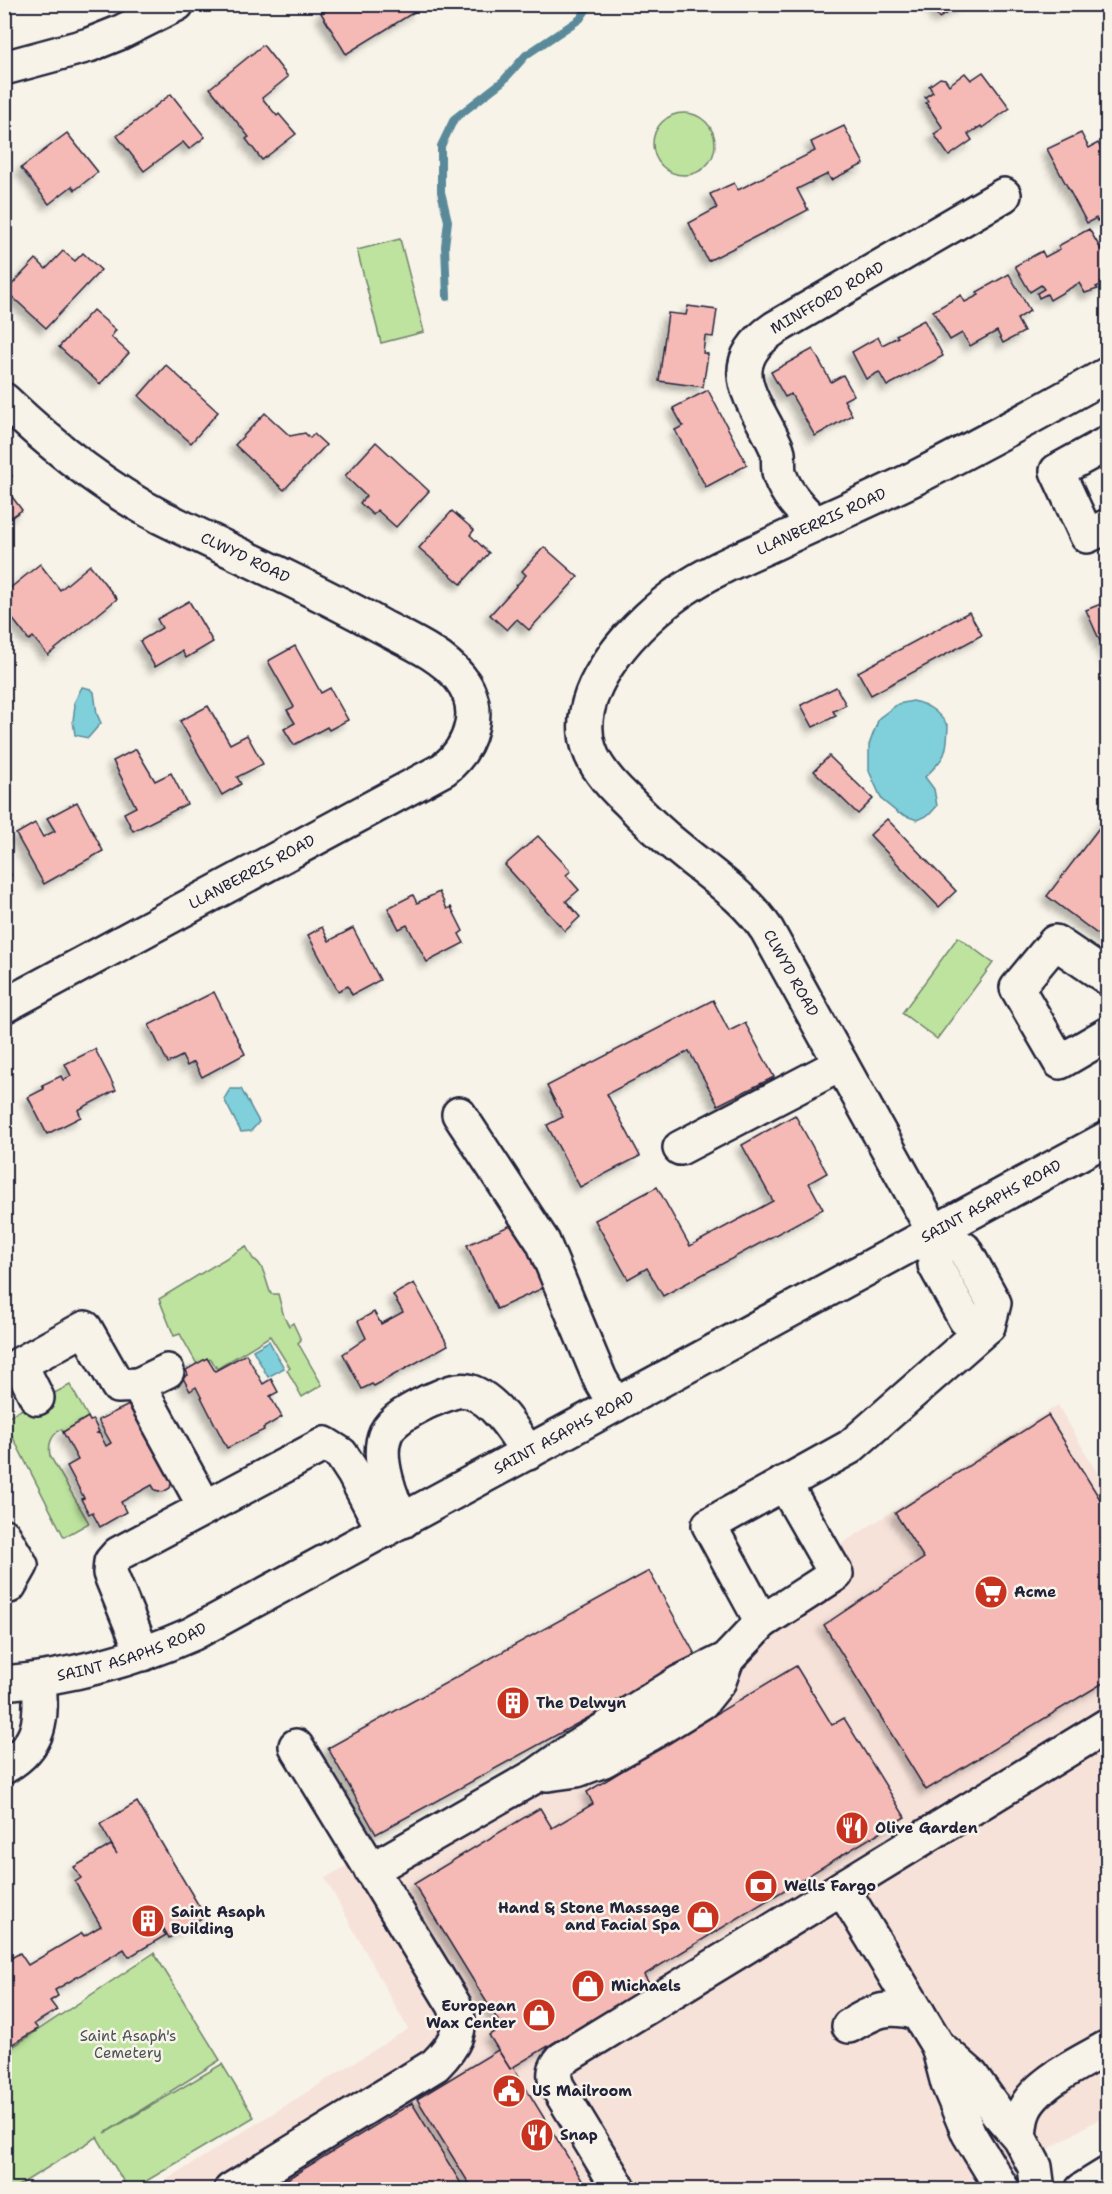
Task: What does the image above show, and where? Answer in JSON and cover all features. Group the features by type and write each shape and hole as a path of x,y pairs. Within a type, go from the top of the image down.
{"main road":[{"path":"4,68 89,45 177,4"},
{"name":"MINFFORD ROAD","path":"816,524 794,503 780,475 778,451 750,399 745,384 748,356 763,336 775,328 1005,195"},
{"name":"LLANBERRIS ROAD","path":"586,722 591,694 607,665 663,605 705,576 978,446 1107,374"},
{"name":"CLWYD ROAD","path":"4,400 64,453 114,489 158,515 332,599 445,663 462,680 469,693 473,716"},
{"path":"1107,443 1057,471 1087,536 1107,526"},
{"name":"LLANBERRIS ROAD","path":"4,1006 444,769 462,753 470,735 473,716"},
{"name":"CLWYD ROAD","path":"586,722 589,748 593,759 615,788 655,828 737,897 762,922 933,1232"},
{"path":"1107,978 1055,942 1017,988 1060,1062 1107,1034"},
{"path":"680,1148 841,1064"},
{"path":"459,1114 543,1242 600,1379 615,1406"},
{"name":"SAINT ASAPHS ROAD","path":"4,1683 39,1680 85,1671 143,1654 192,1634 1107,1138"},
{"path":"762,1622 709,1525 850,1447 987,1326 965,1319 935,1265 933,1232"},
{"path":"36,1398 20,1364 85,1328 118,1386 152,1378 205,1507"},
{"path":"393,1526 395,1508 389,1490 382,1449 386,1433 395,1421 421,1405 452,1392 467,1391 481,1397 510,1425 528,1453"},
{"path":"143,1654 110,1573 111,1562 118,1554 325,1444 341,1454 393,1526"},
{"path":"371,1870 537,1775 575,1748 680,1682 728,1659 762,1622 836,1574 784,1483"},
{"path":"4,1536 21,1565 9,1586 4,1586"},
{"path":"4,1767 19,1758 30,1746 38,1729 42,1711 39,1680"},
{"path":"620,2190 557,2086 554,2078 556,2065 562,2059 1107,1725"},
{"path":"231,2190 435,2065 448,2052 456,2039 459,2028 454,2005 296,1746"},
{"path":"842,1888 938,2046 948,2084 969,2133 1003,2190"},
{"path":"849,2026 883,2008 918,2013"},
{"path":"938,2046 970,2075 1019,2137 1035,2167 1038,2190"},
{"path":"1019,2137 1023,2112 1043,2086 1107,2047"},
{"path":"1082,2190 1107,2174"}],"shaded area":[{"path":"1058,1405 1107,1490 1107,2114 982,2189 150,2190 408,2029 325,1878 815,1602 843,1543"}],"green space":[{"path":"678,113 690,113 706,122 713,132 715,144 713,156 706,166 690,175 678,175 667,170 658,161 653,150 653,138 658,127 667,118"},
{"path":"400,239 424,332 381,343 357,250"},
{"path":"958,937 993,963 937,1039 902,1013"},
{"path":"246,1246 253,1259 260,1265 271,1294 278,1294 284,1317 289,1326 293,1323 301,1340 298,1343 322,1385 302,1397 287,1370 290,1368 270,1336 217,1369 211,1359 198,1366 180,1334 174,1336 159,1299"},
{"path":"70,1385 88,1417 63,1432 61,1429 55,1434 49,1448 50,1456 89,1523 64,1537 5,1418"},
{"name":"Saint Asaph's Cemetery","path":"154,1953 220,2060 105,2133 222,2064 254,2117 133,2189 128,2189 97,2137 13,2189 5,2189 5,2052"}],"water":[{"path":"82,687 94,692 97,714 101,723 88,738 75,735 73,721 74,703"},
{"path":"913,701 933,710 948,726 944,754 925,777 934,789 937,806 930,814 917,820 898,813 882,800 869,771 869,745 879,718 898,704"},
{"path":"230,1089 241,1089 259,1122 251,1131 241,1132 224,1099"},
{"path":"269,1341 284,1368 268,1377 253,1350"}],"building":[{"path":"335,4 412,4 416,11 346,54 321,13"},
{"path":"931,4 963,4 939,18"},
{"path":"263,45 288,77 262,98 296,134 262,160 246,139 249,137 210,88"},
{"path":"983,72 1010,108 982,128 981,126 968,134 972,140 949,156 934,134 943,128 926,103 928,101 925,97 933,92 929,86 940,78 945,79 949,85 965,73 971,80"},
{"path":"171,94 205,137 189,149 183,142 144,171 117,136"},
{"path":"844,126 864,164 831,180 828,174 797,189 808,210 708,261 689,223 717,208 710,194 734,183 738,190 815,151 811,142"},
{"path":"67,133 98,172 75,190 72,186 49,204 21,168"},
{"path":"1081,133 1089,148 1098,143 1108,162 1108,212 1104,214 1106,217 1097,221 1096,218 1087,223 1047,149"},
{"path":"1089,229 1108,261 1108,278 1101,282 1103,284 1096,287 1098,289 1085,293 1079,283 1050,300 1047,294 1039,298 1037,293 1044,289 1041,285 1030,292 1015,266 1042,251 1045,257 1060,249 1058,246"},
{"path":"63,251 75,261 83,253 101,270 46,328 6,291 36,259 46,269"},
{"path":"1009,274 1030,311 1017,319 1024,332 1003,343 997,331 970,346 962,333 950,340 933,311 961,295 965,302 979,295 977,292"},
{"path":"688,306 717,310 713,337 705,336 703,353 708,354 703,387 659,381 668,313 686,315"},
{"path":"93,310 116,330 111,337 129,353 100,384 59,347"},
{"path":"924,320 943,356 887,386 879,372 866,379 852,352 878,337 882,345"},
{"path":"813,349 831,382 843,375 854,395 844,400 852,415 815,436 791,394 785,397 771,372"},
{"path":"166,365 218,412 191,443 139,396"},
{"path":"708,390 747,465 706,487 675,430 683,426 673,408"},
{"path":"265,413 290,436 305,433 310,438 314,434 326,445 284,490 235,445"},
{"path":"376,442 429,491 396,527 377,510 373,515 360,503 366,496 345,476"},
{"path":"4,464 12,476 4,481"},
{"path":"4,486 22,510 4,522"},
{"path":"452,511 474,530 470,535 489,553 461,584 419,548"},
{"path":"544,547 578,577 529,630 517,619 507,630 490,615 526,575 522,571"},
{"path":"40,564 60,590 90,565 117,599 48,655 33,637 29,640 12,618 4,624 4,593"},
{"path":"189,601 213,642 186,658 182,651 155,667 140,641 162,628 157,619"},
{"path":"1108,601 1108,659 1086,610"},
{"path":"969,612 982,635 871,695 858,672"},
{"path":"295,646 321,693 330,688 348,720 329,730 327,727 294,745 284,729 295,723 287,710 294,707 268,661"},
{"path":"836,687 846,705 833,711 836,716 813,727 801,705"},
{"path":"208,706 230,744 247,735 263,764 237,777 241,784 222,795 180,721"},
{"path":"136,749 155,781 171,773 187,804 133,831 124,813 136,807 113,761"},
{"path":"829,756 873,799 858,814 814,771"},
{"path":"77,802 103,851 44,884 16,834 35,823 43,837 55,831 47,818"},
{"path":"1108,816 1108,942 1047,896"},
{"path":"887,819 956,891 939,907 870,835"},
{"path":"538,836 571,871 566,875 579,890 566,901 580,917 565,931 505,865"},
{"path":"4,864 11,875 5,879 13,894 4,899"},
{"path":"439,892 447,909 451,907 463,931 459,934 464,943 427,962 407,925 399,929 388,908 413,895 417,903"},
{"path":"322,927 329,941 353,928 380,980 352,995 348,986 338,991 308,935"},
{"path":"214,992 245,1054 202,1077 194,1062 187,1066 182,1056 168,1063 149,1025"},
{"path":"713,1000 729,1031 745,1023 774,1077 718,1105 689,1051 607,1094 640,1156 580,1187 547,1125 563,1117 547,1086"},
{"path":"95,1049 116,1090 78,1110 81,1117 47,1134 28,1097 44,1089 42,1085 61,1076 63,1080 71,1076 65,1064"},
{"path":"795,1115 827,1173 809,1183 823,1209 663,1296 647,1268 628,1279 595,1220 657,1187 690,1246 773,1201 742,1145"},
{"path":"522,1220 552,1284 497,1309 467,1245"},
{"path":"414,1283 448,1345 374,1386 372,1384 362,1389 343,1354 366,1338 358,1321 374,1312 381,1324 403,1312 393,1295"},
{"path":"246,1354 263,1384 271,1379 278,1392 270,1396 282,1417 263,1428 264,1430 227,1448 196,1387 190,1391 183,1378 188,1375 186,1370 207,1358 215,1371"},
{"path":"129,1405 172,1480 170,1488 163,1492 155,1490 152,1485 121,1502 126,1512 100,1527 92,1512 89,1514 81,1499 84,1498 67,1466 78,1460 63,1432 88,1417 90,1421 93,1420 99,1432 97,1433 100,1434 106,1446 111,1443 98,1420"},
{"name":"Acme","path":"1048,1415 1108,1512 1108,1680 926,1790 824,1625 924,1558 895,1513"},
{"name":"The Delwyn","path":"649,1571 697,1658 376,1834 328,1748"},
{"path":"796,1666 832,1725 844,1718 905,1817 644,1975 650,1985 510,2069 489,2035 502,2027 414,1884 540,1808 552,1828 593,1804 587,1792"},
{"name":"Saint Asaph Building","path":"137,1802 205,1916 169,1938 164,1929 162,1930 166,1935 129,1957 124,1949 55,1990 58,1996 50,2001 57,2010 34,2024 38,2029 11,2045 8,2040 4,2042 4,1962 20,1953 28,1965 82,1933 84,1936 101,1926 75,1882 81,1878 74,1867 111,1845 117,1854 100,1824"},
{"path":"498,2050 510,2069 513,2067 588,2190 473,2190 417,2099"},
{"path":"412,2103 465,2190 269,2190"}],"waterway":[{"path":"447,297 445,246 448,221 441,192 441,146 454,119 503,81 526,55 580,19 590,4"}],"place":[{"name":"Acme","path":"991,1592"},
{"name":"The Delwyn","path":"513,1703"},
{"name":"Olive Garden","path":"852,1828"},
{"name":"Wells Fargo","path":"761,1886"},
{"name":"Hand & Stone Massage and Facial Spa","path":"703,1917"},
{"name":"Saint Asaph Building","path":"148,1921"},
{"name":"Michaels","path":"588,1986"},
{"name":"European Wax Center","path":"539,2015"},
{"name":"US Mailroom","path":"509,2091"},
{"name":"Snap","path":"537,2135"}]}
